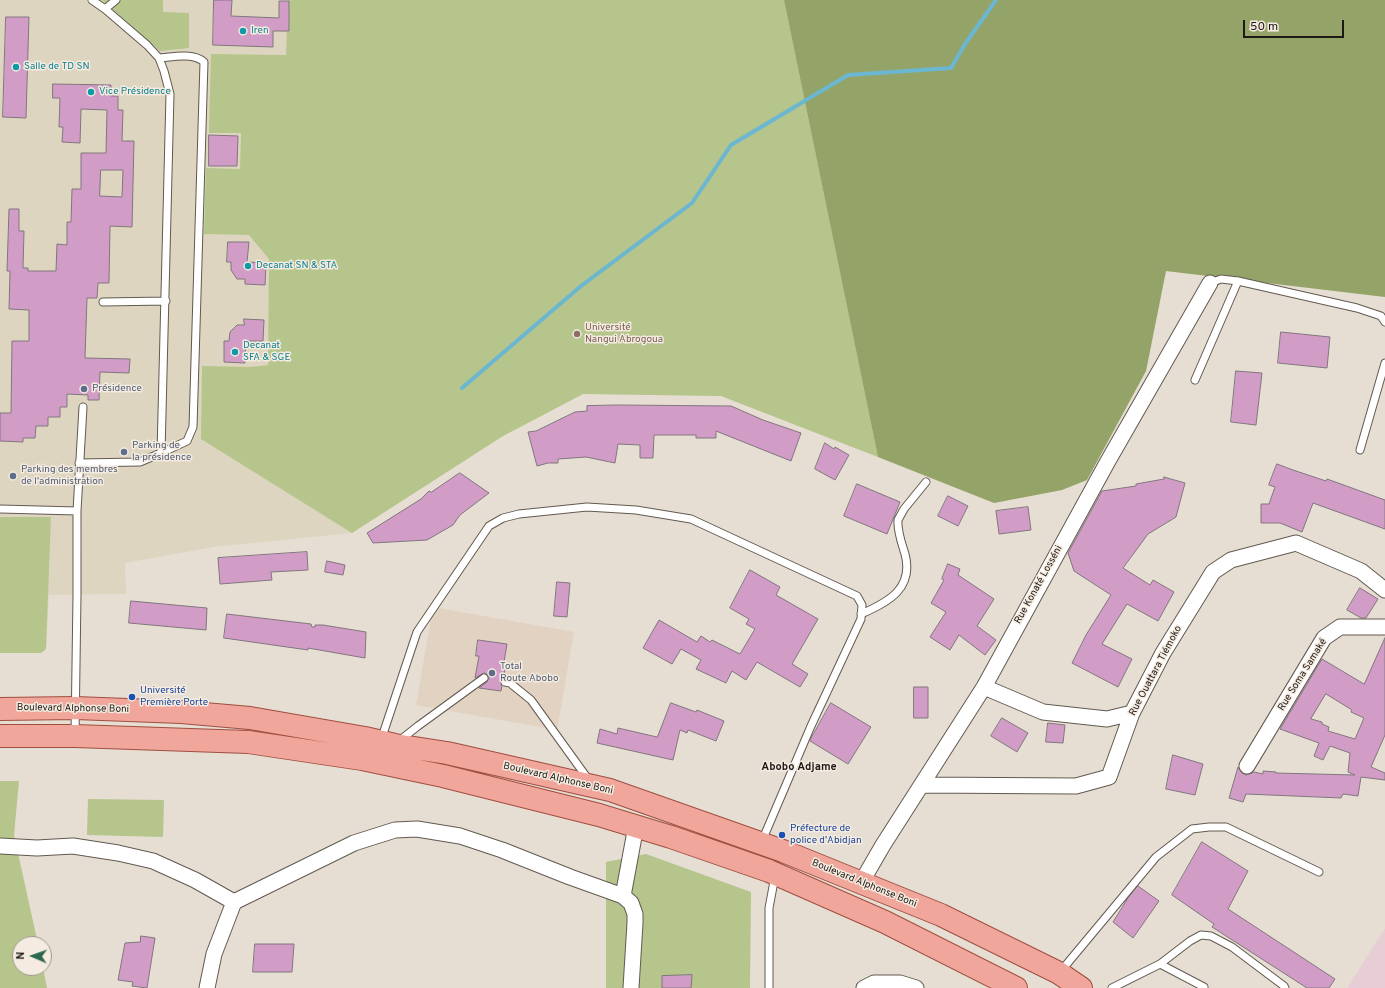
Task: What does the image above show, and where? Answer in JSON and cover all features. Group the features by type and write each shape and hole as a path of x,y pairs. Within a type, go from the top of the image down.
{"main road":[{"name":"Boulevard Alphonse Boni","path":"0,709 75,708 181,712 250,718 447,753 610,790 761,843 941,915 1059,973 1081,988"},
{"path":"0,736 75,736 248,742 362,759 444,776 599,815 671,837 775,874 885,922 1016,988"}],"street":[{"name":"Rue Konaté Losséni","path":"861,882 984,687 1108,461 1210,283"},
{"name":"Rue Ouattara Tiémoko","path":"922,785 1076,786 1109,777 1132,713 1163,654 1213,572 1231,560 1296,543 1361,571 1385,590"},
{"name":"Rue Soma Samaké","path":"1247,766 1324,638 1340,627 1385,627"},
{"path":"984,687 1043,712 1107,719 1132,713"},
{"path":"623,896 636,826"},
{"path":"207,988 214,954 234,902 354,843 395,830 417,830 460,836 502,850 623,896 631,903 635,914 631,988"},
{"path":"0,846 37,848 73,846 118,852 153,861 195,880 234,902"},
{"path":"864,988 874,983 900,983 916,988"}],"lane":[{"path":"92,0 105,9 147,45 159,58 170,94 161,453"},
{"path":"105,9 116,0"},
{"path":"79,463 140,462 187,442 194,427 204,62 200,58 189,56 159,58"},
{"path":"1210,283 1221,279 1238,281 1357,308 1380,316 1385,322"},
{"path":"1195,380 1238,281"},
{"path":"103,302 166,301"},
{"path":"1360,450 1385,363"},
{"path":"75,736 77,595 76,511 83,407"},
{"path":"861,614 879,606 895,595 904,584 907,571 906,558 898,520 900,515 926,482"},
{"path":"388,743 417,632 490,526 503,518 519,514 587,507 636,510 691,519 857,596 862,605 861,619 811,726 761,843"},
{"path":"0,509 76,511"},
{"path":"388,743 418,726 484,678"},
{"path":"505,682 510,683 531,700 593,786"},
{"path":"1059,973 1156,857 1192,829 1226,827 1319,872"},
{"path":"769,988 769,908 775,874"},
{"path":"1112,988 1160,964 1190,941 1201,935 1211,936 1232,947 1285,988"},
{"path":"1160,964 1204,987"}],"shaded area":[{"name":"Université Nangui Abrogoua","path":"0,0 1385,0 1385,297 1166,271 1146,371 1087,480 1062,490 994,503 721,396 583,394 503,436 352,533 214,547 125,563 126,594 49,595 46,649 41,653 0,653"},
{"path":"433,607 574,632 557,730 416,705"},
{"path":"1385,928 1385,988 1347,988"}],"green space":[{"path":"102,0 163,0 163,12 189,13 189,48 160,51"},
{"path":"288,0 784,0 878,457 721,396 583,394 503,436 352,533 201,439 202,366 250,367 268,365 269,259 249,235 204,234 206,168 240,169 241,133 209,133 211,54 286,55"},
{"path":"784,0 1385,0 1385,297 1166,271 1146,371 1087,480 1062,490 994,503 878,457"},
{"path":"0,517 51,517 46,649 41,653 0,653"},
{"path":"0,781 19,781 14,835 36,936 12,936 12,976 45,976 47,988 0,988"},
{"path":"88,799 164,800 163,837 87,835"},
{"path":"646,854 751,892 750,988 606,988 606,862"}],"building":[{"name":"Iren","path":"214,0 232,0 231,16 279,18 279,1 289,1 289,31 273,31 273,47 213,45"},
{"name":"Salle de TD SN","path":"6,17 29,17 26,118 3,117"},
{"path":"53,84 111,85 111,96 118,96 118,110 123,110 122,141 134,141 132,227 110,226 109,283 98,283 97,298 87,298 85,358 130,359 129,373 100,372 99,400 88,400 88,395 67,394 67,407 60,407 60,417 48,417 48,426 36,426 35,438 23,438 23,442 0,441 0,413 11,413 12,341 29,341 29,310 9,309 10,271 7,271 9,209 19,209 19,231 24,231 23,268 28,268 28,271 56,271 57,244 67,245 67,222 71,222 72,189 81,189 81,153 106,153 107,110 81,109 80,143 62,142 63,127 59,127 60,98 53,98","holes":["101,170 123,170 122,197 100,196"]},
{"path":"209,135 238,136 237,166 209,166"},
{"name":"Decanat SN & STA","path":"228,242 249,242 247,262 266,263 265,285 245,284 245,279 237,279 231,270 231,262 227,262"},
{"name":"Decanat SFA & SGE","path":"244,319 264,320 263,341 246,341 245,363 224,362 224,341 229,341 230,332 237,325 244,325"},
{"path":"1281,332 1330,337 1327,368 1278,363"},
{"path":"1236,371 1262,373 1256,425 1231,422"},
{"path":"587,406 731,406 763,420 801,433 791,461 716,431 716,438 696,438 696,435 654,435 653,458 640,458 640,445 618,444 615,463 586,457 558,459 558,463 548,463 537,466 528,432 536,431 575,412 587,411"},
{"path":"825,443 834,449 835,447 849,455 835,480 815,469"},
{"path":"1277,464 1326,481 1327,479 1385,500 1385,529 1313,503 1302,532 1280,523 1261,523 1261,504 1269,504 1275,487 1269,485"},
{"path":"460,473 489,493 460,515 453,525 427,540 373,543 367,533 421,499 429,491 431,492"},
{"path":"1164,477 1185,483 1176,517 1148,534 1123,568 1150,585 1153,580 1174,592 1158,621 1127,604 1102,644 1132,659 1118,687 1072,663 1086,635 1111,595 1074,571 1068,553 1102,491 1136,486 1136,484 1164,479"},
{"path":"857,484 900,502 887,534 844,516"},
{"path":"948,496 968,506 958,526 938,516"},
{"path":"1028,507 1031,530 999,534 996,511"},
{"path":"307,552 308,570 271,572 272,580 220,584 218,558"},
{"path":"327,561 345,565 343,575 325,572"},
{"path":"948,564 960,569 958,575 994,599 977,626 996,640 985,655 959,635 950,650 930,637 946,612 931,603 944,580 942,579"},
{"path":"750,570 780,587 776,595 818,619 792,664 808,674 800,687 757,662 746,680 732,671 726,683 696,669 701,660 681,649 672,664 643,648 659,620 697,642 701,636 710,642 712,640 740,654 755,629 746,624 749,619 730,608"},
{"path":"557,582 570,583 567,617 554,616"},
{"path":"1360,588 1378,599 1366,618 1361,618 1347,610"},
{"path":"131,601 207,608 206,630 129,623"},
{"path":"227,614 311,624 312,627 315,627 315,625 323,625 366,632 365,658 308,648 308,650 224,638"},
{"path":"1385,638 1385,735 1371,767 1385,773 1385,780 1361,777 1358,796 1343,794 1341,798 1246,794 1243,802 1229,798 1238,767 1242,773 1246,775 1254,772 1263,774 1263,771 1276,773 1355,775 1348,772 1350,753 1330,746 1323,760 1314,756 1319,743 1280,729 1322,659 1364,684","holes":["1326,694 1352,710 1351,712 1364,718 1355,739 1328,731 1329,727 1322,724 1322,722 1311,719"]},
{"path":"478,640 507,644 503,668 505,668 504,677 500,681 502,686 501,691 479,688 487,682 489,678 488,675 484,673 475,678 479,656 476,656"},
{"path":"914,687 928,687 928,718 914,718"},
{"path":"671,703 696,712 697,710 724,721 716,741 688,730 687,733 680,730 673,760 597,743 600,729 617,734 618,728 657,737"},
{"path":"831,703 871,727 848,764 810,741"},
{"path":"1002,718 1028,733 1017,752 991,736"},
{"path":"1048,723 1065,725 1063,743 1046,742"},
{"path":"1173,755 1203,764 1195,795 1166,789"},
{"path":"1202,842 1248,871 1228,909 1335,979 1329,988 1307,988 1212,927 1214,924 1172,895"},
{"path":"1138,886 1159,901 1133,938 1113,922 1128,898"},
{"path":"141,936 155,938 147,988 132,986 133,982 118,980 125,943 140,942"},
{"path":"255,944 294,944 292,972 253,972"},
{"path":"692,975 691,988 662,988 662,976"}],"waterway":[{"path":"462,388 581,286 692,203 731,145 848,75 951,68 965,44 996,0"}],"place":[{"name":"Iren","path":"243,31"},
{"name":"Salle de TD SN","path":"16,67"},
{"name":"Vice Présidence","path":"91,92"},
{"name":"Decanat SN & STA","path":"248,266"},
{"name":"Université Nangui Abrogoua","path":"577,334"},
{"name":"Decanat SFA & SGE","path":"235,352"},
{"name":"Présidence","path":"84,389"},
{"name":"Parking de la présidence","path":"124,452"},
{"name":"Parking des membres de l'administration","path":"13,476"},
{"name":"Total Route Abobo","path":"492,673"},
{"name":"Université Première Porte","path":"132,697"},
{"name":"Préfecture de police d'Abidjan","path":"782,835"}],"district":[{"name":"Abobo Adjame","path":"799,768"}]}
